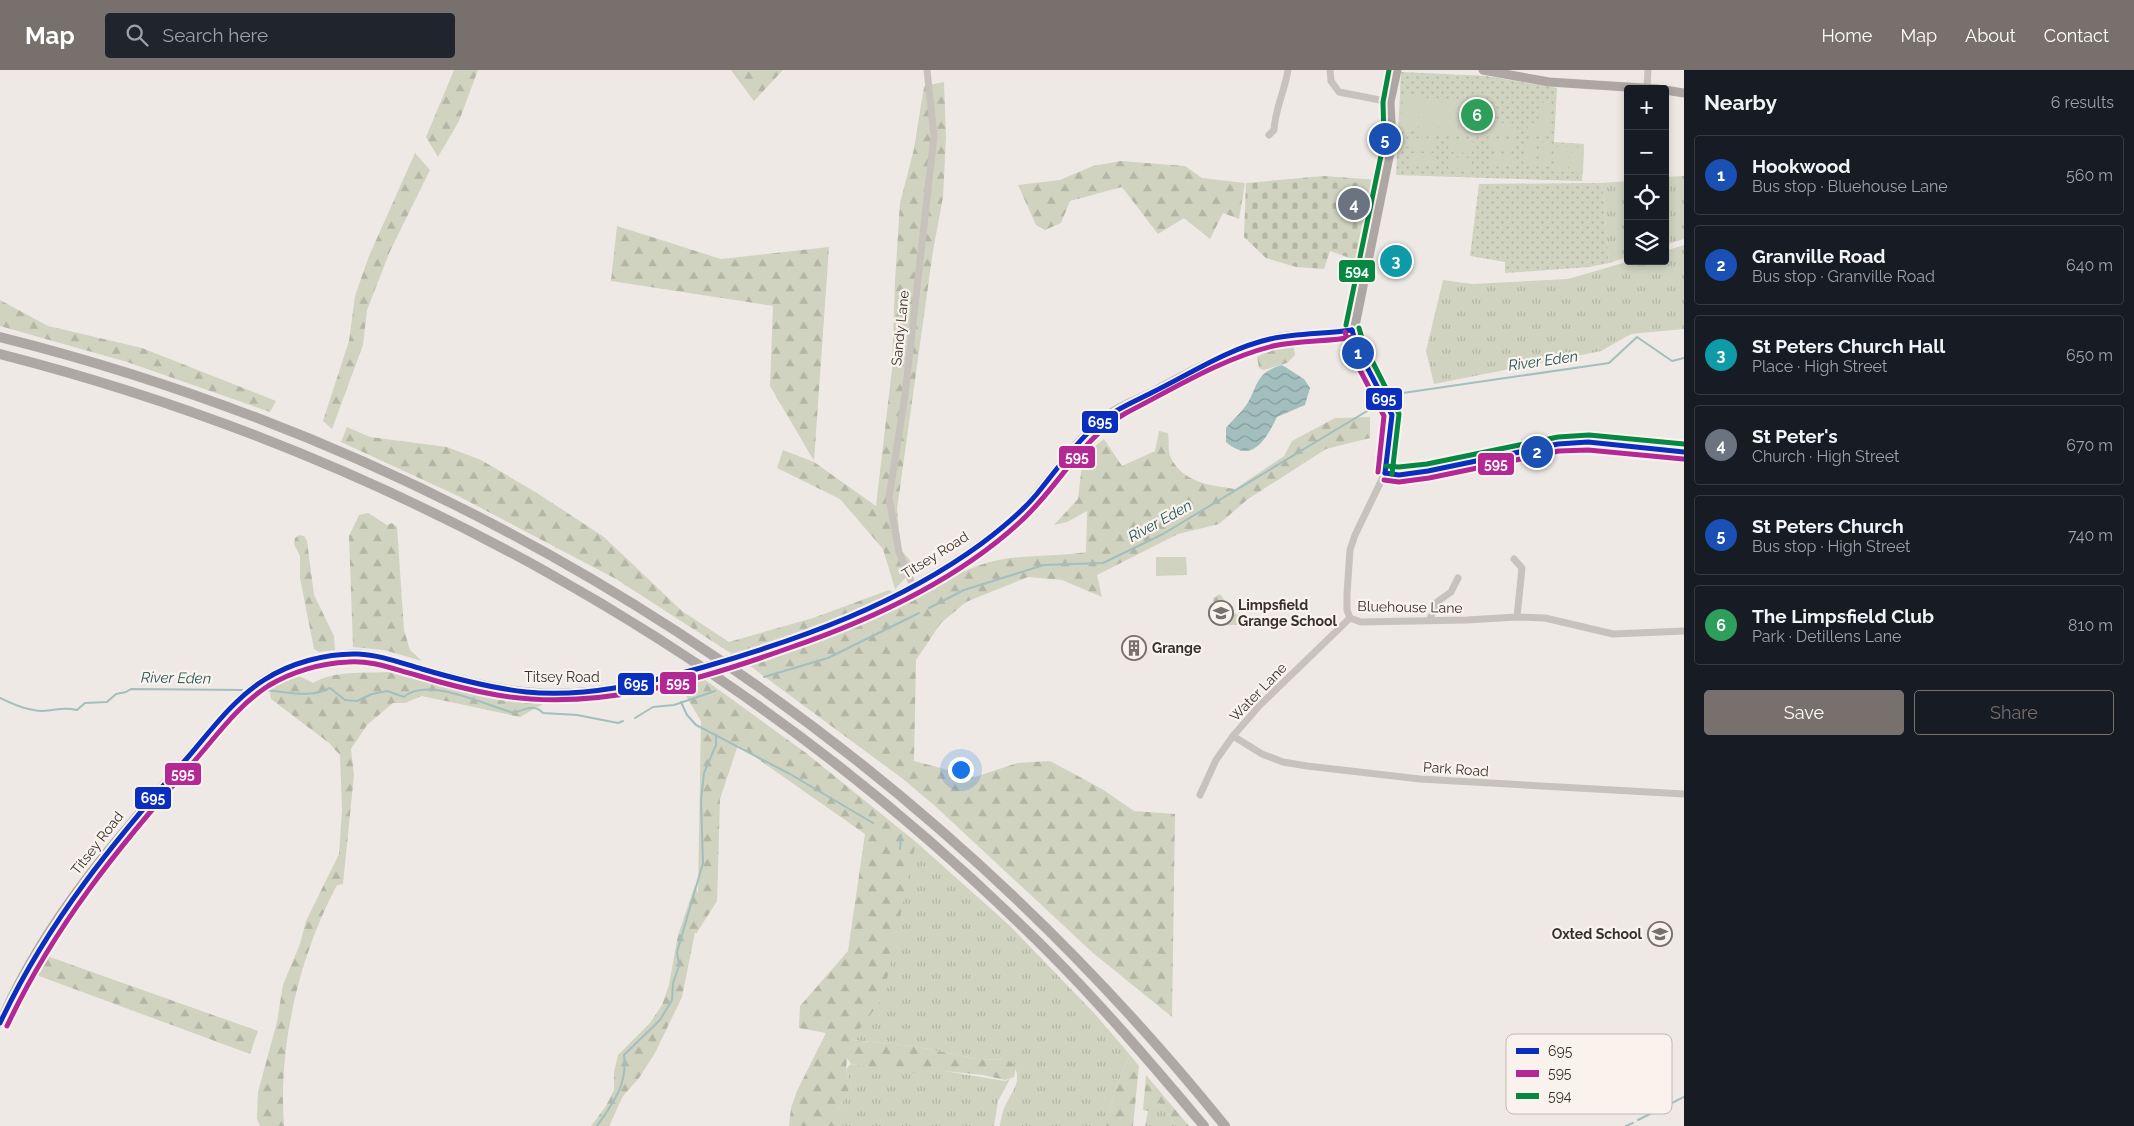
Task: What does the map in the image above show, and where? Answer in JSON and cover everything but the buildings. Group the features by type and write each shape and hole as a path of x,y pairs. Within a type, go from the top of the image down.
{"highway":[{"path":"0,337 117,370 197,396 267,421 361,461 462,508 561,560 704,648 744,675 854,757 960,846 1048,930 1138,1022 1225,1126"},
{"path":"0,354 166,403 241,429 352,474 470,530 546,570 690,658 817,749 918,831 1028,932 1133,1042 1204,1126"}],"main road":[{"path":"1352,330 1355,326 1363,294 1375,222 1392,142 1390,102 1396,70"},
{"path":"1483,70 1550,82 1624,86"},
{"path":"1669,91 1684,93"},
{"name":"Titsey Road","path":"0,1023 25,969 88,876 133,820 215,726 248,691 266,678 304,663 356,654 388,659 479,684 512,690 580,693 607,690 665,678 794,640 860,614 914,586 985,540 1013,519 1032,500 1075,447 1109,414 1198,368 1262,341 1352,330"}],"street":[{"name":"Sandy Lane","path":"914,586 899,552 889,498 905,395 934,136 927,70"},
{"path":"1269,135 1274,130 1275,118 1285,87 1288,70"},
{"path":"1330,70 1331,81 1339,92 1390,102"},
{"path":"1647,85 1648,70"},
{"name":"Bluehouse Lane","path":"1352,330 1357,348 1392,415 1385,473 1355,535 1350,550 1347,594 1347,610 1350,618 1361,622 1517,617 1545,618 1613,634 1684,631"},
{"path":"1385,473 1399,475 1428,471 1558,444 1588,442 1684,452"},
{"path":"1514,559 1522,568 1517,617"},
{"path":"1430,619 1437,602 1451,592 1458,578"},
{"name":"Water Lane","path":"1200,795 1216,760 1233,736 1260,705 1350,618"},
{"name":"Park Road","path":"1233,736 1262,754 1283,762 1307,766 1420,779 1684,794"}],"green space":[{"path":"454,70 478,70 459,121 438,157 426,137"},
{"path":"731,70 783,70 754,101"},
{"path":"1401,72 1487,76 1557,88 1554,142 1584,144 1582,181 1396,175"},
{"path":"944,82 946,137 943,197 933,251 897,509 901,550 916,567 895,589 883,549 840,499 777,468 783,450 814,462 876,506 892,369 900,203 914,149 924,86"},
{"path":"1403,96 1419,96 1418,131 1401,130"},
{"path":"1421,98 1440,98 1438,135 1420,134"},
{"path":"1442,99 1458,101 1458,136 1440,135"},
{"path":"1460,101 1477,101 1477,137 1460,136"},
{"path":"1540,102 1551,104 1548,136 1527,135 1528,123 1539,123"},
{"path":"1492,122 1517,124 1516,136 1491,134"},
{"path":"1411,138 1435,138 1435,150 1411,149"},
{"path":"1491,138 1516,140 1515,151 1491,150"},
{"path":"1449,140 1473,142 1472,153 1448,152"},
{"path":"1525,140 1537,141 1535,166 1523,165"},
{"path":"1541,142 1552,143 1550,167 1539,166"},
{"path":"1557,147 1569,147 1568,172 1556,171"},
{"path":"1572,147 1584,148 1583,172 1571,172"},
{"path":"415,153 430,170 390,251 367,310 363,345 332,429 323,421 349,341 355,296 369,256"},
{"path":"1410,153 1434,153 1434,164 1410,164"},
{"path":"1490,154 1515,155 1514,167 1490,165"},
{"path":"1448,157 1472,158 1472,169 1448,168"},
{"path":"1121,161 1185,166 1202,178 1245,183 1239,219 1223,213 1210,239 1184,218 1158,234 1122,187 1070,201 1061,223 1045,230 1036,225 1018,185 1060,180 1093,166"},
{"path":"1324,176 1378,180 1364,244 1358,261 1330,251 1324,269 1296,267 1266,258 1244,237 1246,183"},
{"path":"1684,176 1684,239 1669,244 1669,220 1669,177"},
{"path":"1624,181 1624,258 1609,263 1602,183"},
{"path":"1602,183 1609,263 1589,267 1505,273 1505,262 1470,256 1479,184"},
{"path":"617,226 721,259 829,247 814,461 770,386 773,306 611,281"},
{"path":"1684,245 1684,329 1631,334 1601,351 1434,384 1426,351 1443,280 1472,284 1568,279 1624,263 1624,265 1669,265 1669,250"},
{"path":"0,300 48,326 142,348 276,401 270,412 127,362 0,326"},
{"path":"1292,339 1295,355 1287,363 1263,370 1259,368 1257,357 1269,350 1265,343"},
{"path":"1370,417 1370,438 1326,449 1248,499 1219,524 1178,534 1097,575 1102,597 1062,580 1028,577 966,602 941,623 916,660 914,761 975,777 1017,763 1050,761 1102,789 1134,811 1175,814 1172,1017 1093,953 935,806 903,779 746,663 747,660 842,628 939,582 980,565 1019,557 1086,552 1087,511 1067,522 1054,525 1078,499 1083,456 1104,439 1122,466 1155,451 1159,431 1168,433 1170,456 1182,472 1207,484 1235,489 1284,456 1292,441 1335,418"},
{"path":"347,427 370,437 447,447 481,460 537,493 604,537 682,611 729,642 813,618 889,590 894,593 820,625 732,654 616,579 458,496 341,442"},
{"path":"368,513 387,525 392,523 397,527 404,630 410,650 422,661 384,650 353,647 349,536 359,515"},
{"path":"299,535 304,536 307,541 314,595 334,636 335,650 319,652 314,649 300,578 300,556 294,544 295,538"},
{"path":"1156,557 1186,557 1187,575 1156,576"},
{"path":"1220,594 1232,611 1251,625 1218,625 1213,598"},
{"path":"400,671 423,675 488,695 543,704 520,717 422,696 405,703 393,703 367,725 351,749 354,775 343,884 337,885 324,913 312,942 294,1002 284,1064 284,1126 260,1126 257,1119 258,1092 277,1022 283,985 300,944 306,921 339,854 342,810 340,755 329,743 271,699 270,693 273,686 297,675 313,683 333,675"},
{"path":"701,677 806,753 916,842 883,998 851,1040 913,1046 978,1059 1008,1060 1016,1067 1014,1077 1005,1080 983,1075 944,1071 904,1073 851,1064 847,1058 846,1069 851,1086 838,1110 838,1126 789,1126 791,1108 797,1091 826,1033 799,1028 800,1006 848,951 865,834 738,745 720,799 717,901 696,934 695,932 682,997 655,1053 639,1078 623,1096 609,1126 591,1126 606,1106 614,1090 614,1072 618,1055 650,1023 662,1005 669,985 678,935 695,885 698,894 701,721 685,694"},
{"path":"916,842 1009,925 1094,1013 1130,1055 1115,1089 1106,1126 1000,1126 1003,1111 1017,1082 1016,1071 1008,1060 978,1059 913,1046 851,1040"},
{"path":"41,950 47,956 258,1031 250,1054 31,973"},
{"path":"1130,1055 1139,1066 1133,1126 1106,1126 1115,1089"},
{"path":"851,1064 902,1072 944,1071 1005,1081 1010,1079 998,1101 994,1126 837,1126 838,1110 851,1086 846,1069"},
{"path":"1146,1075 1189,1126 1177,1126 1159,1103 1148,1111 1143,1110"},
{"path":"1159,1103 1177,1126 1145,1126 1148,1111"}],"water":[{"path":"1282,365 1304,379 1310,388 1305,405 1277,417 1263,441 1251,450 1243,451 1235,448 1226,442 1226,428 1247,404 1262,376 1273,368"}],"waterway":[{"name":"River Eden","path":"1390,398 1396,394 1609,363 1637,337 1672,361 1684,358"},
{"name":"River Eden","path":"929,608 964,590 1044,565 1103,563 1163,534 1382,402"},
{"name":"River Eden","path":"764,677 828,658 919,613"},
{"name":"River Eden","path":"259,690 304,694 322,692 330,688 345,700 357,701 372,694 387,691 404,697 414,691 441,691 511,712 534,708 543,713 577,715 618,723 623,721"},
{"name":"River Eden","path":"0,698 20,707 47,711 66,708 77,710 85,703 107,702 116,694 131,689 242,690"},
{"name":"River Eden","path":"635,718 653,707 674,705 715,691"},
{"path":"681,702 687,715 696,725 790,774 873,823"},
{"path":"597,1126 618,1093 624,1075 624,1055 660,1020 672,1000 673,983 679,966 677,952 703,863 701,800 704,773 716,745 716,736"},
{"path":"900,849 901,835"},
{"path":"1672,1103 1684,1097"},
{"path":"1638,1120 1650,1114"},
{"path":"1626,1126 1633,1123"}],"transit line":[{"name":"594","path":"1346,325 1384,141 1383,102 1389,70"},
{"name":"594","path":"1359,328 1364,345 1399,414 1392,474"},
{"name":"695","path":"1352,330 1357,348 1392,415 1385,473"},
{"name":"695","path":"0,1023 39,950 109,850 224,715 243,696 274,674 297,664 321,657 358,654 382,658 461,680 500,688 526,692 571,693 638,684 740,656 813,632 883,602 917,585 950,565 981,544 1017,515 1087,434 1101,421 1122,408 1224,355 1254,343 1290,336 1352,330"},
{"name":"595","path":"1345,332 1350,351 1384,416 1378,472"},
{"name":"595","path":"7,1026 45,955 66,922 113,857 236,713 257,694 277,681 317,666 365,662 497,695 534,699 571,699 609,696 646,690 718,672 851,625 911,597 968,563 995,543 1034,509 1083,450 1110,423 1179,385 1235,359 1273,346 1353,337"},
{"name":"594","path":"1386,466 1399,467 1427,464 1558,437 1589,435 1684,444"},
{"name":"695","path":"1385,473 1399,475 1428,471 1558,444 1588,442 1684,452"},
{"name":"595","path":"1384,480 1399,482 1429,478 1559,451 1588,450 1683,459"}],"place":[{"name":"The Limpsfield Club","path":"1477,115"},
{"name":"St Peters Church","path":"1385,139"},
{"name":"St Peter's","path":"1354,204"},
{"name":"St Peters Church Hall","path":"1396,261"},
{"name":"Hookwood","path":"1358,353"},
{"name":"Granville Road","path":"1537,452"},
{"name":"Limpsfield Grange School","path":"1221,613"},
{"name":"Grange","path":"1134,648"},
{"name":"Oxted School","path":"1660,934"}]}
